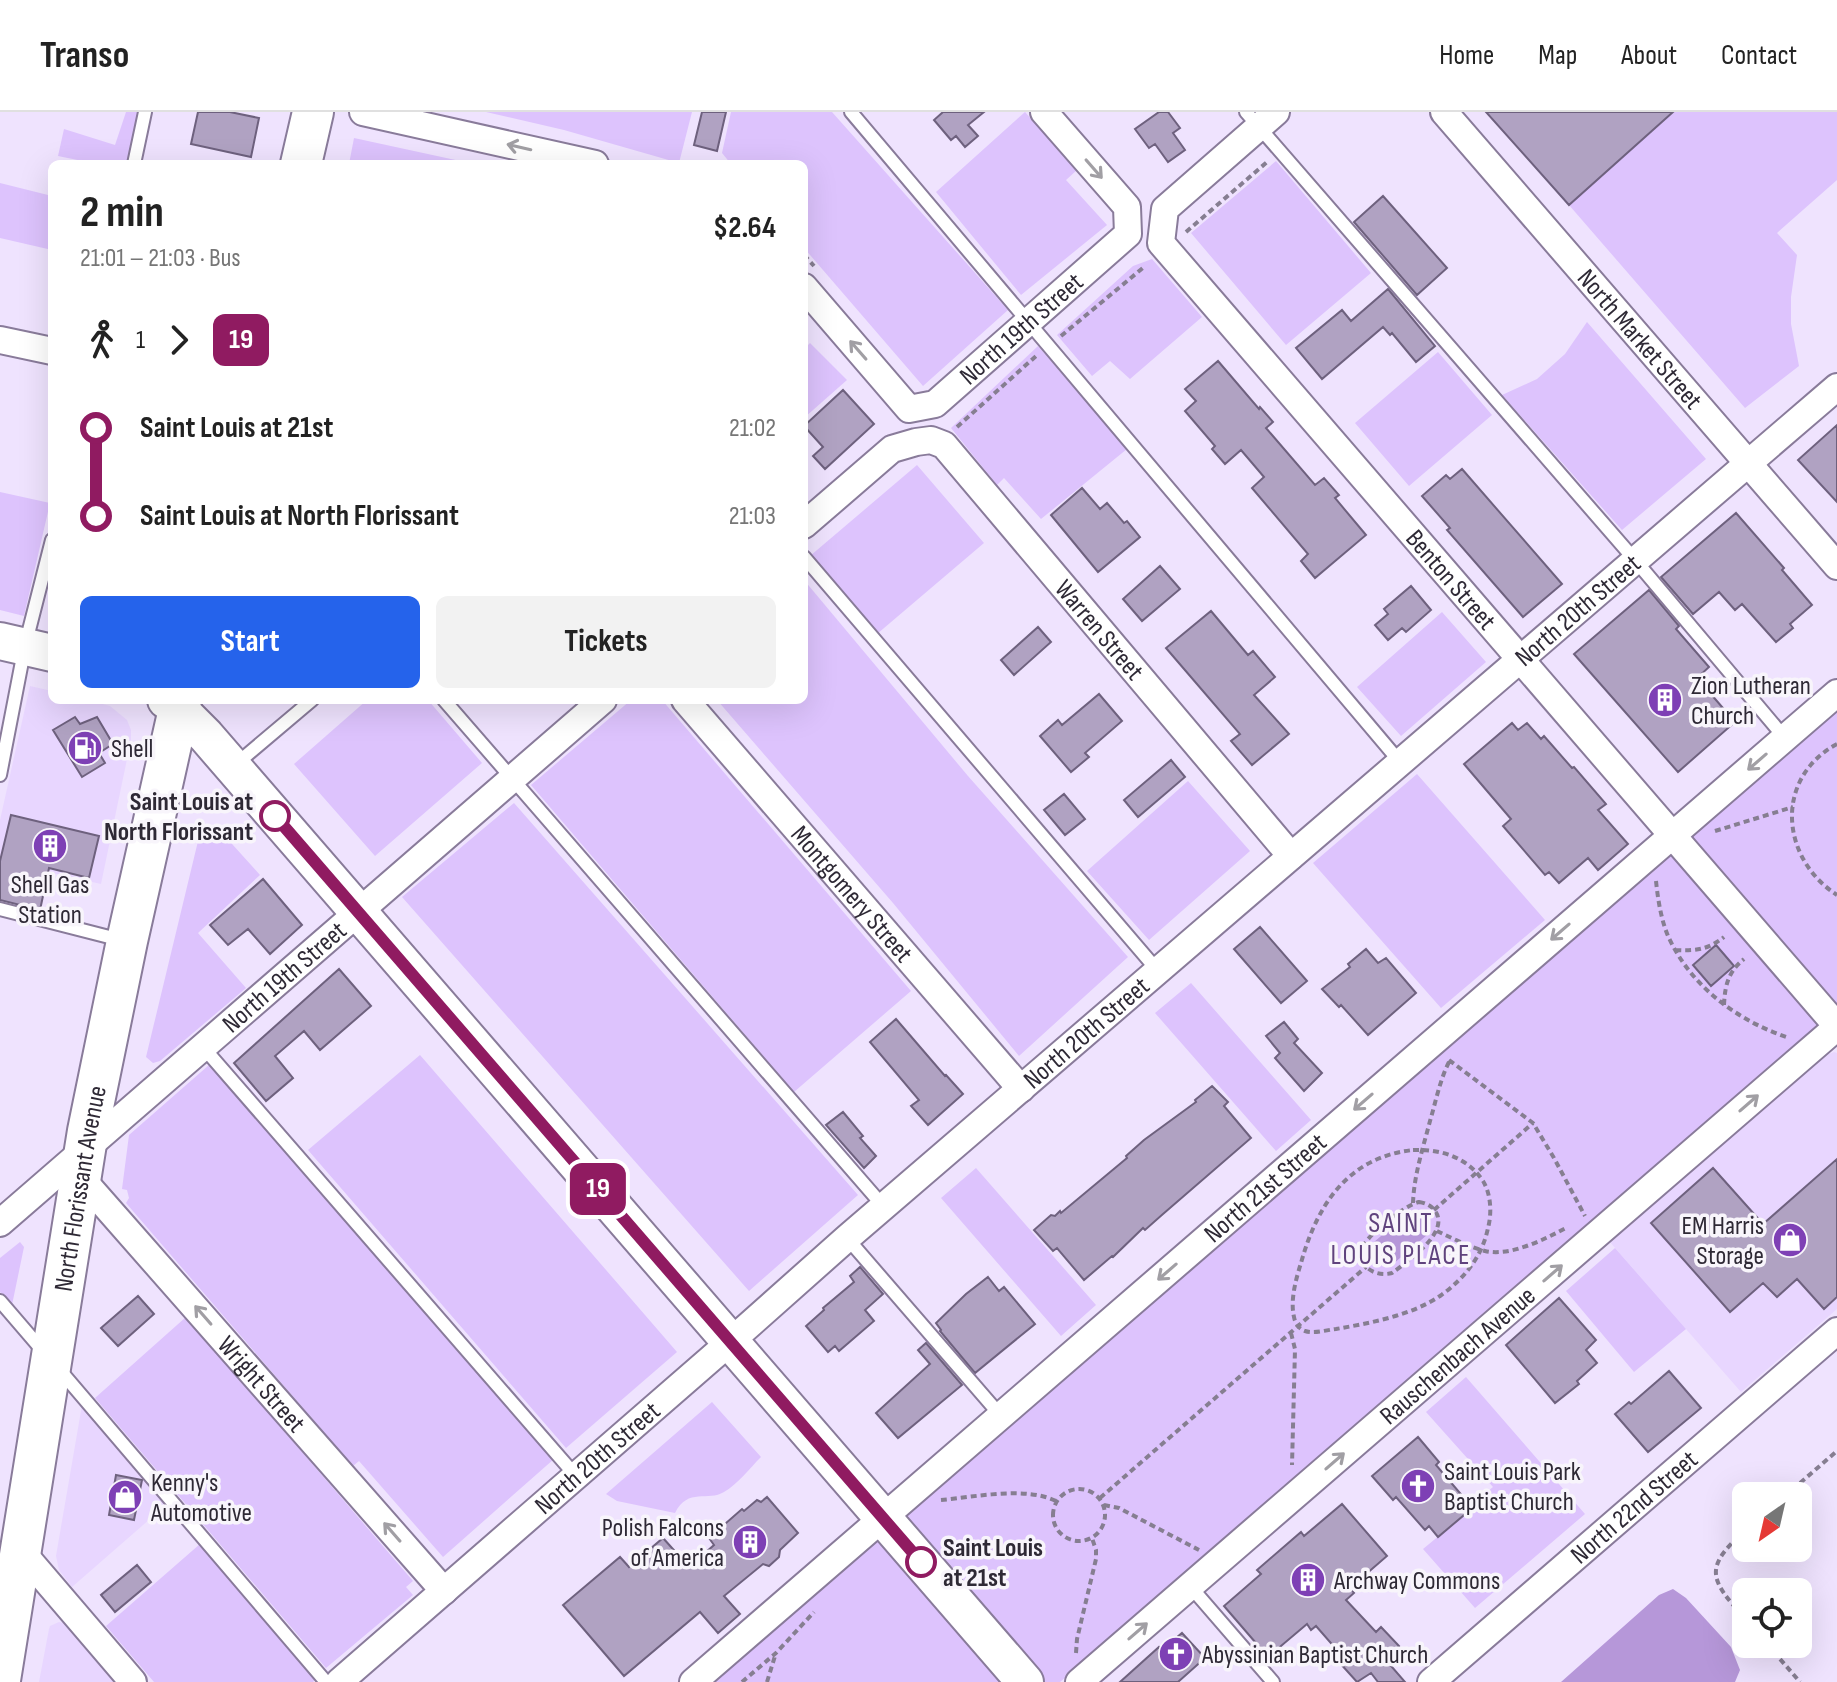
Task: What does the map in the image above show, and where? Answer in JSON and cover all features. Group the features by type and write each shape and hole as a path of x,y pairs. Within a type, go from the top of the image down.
{"main road":[{"path":"302,160 313,112"},
{"name":"North Florissant Avenue","path":"0,1680 83,1163 175,704"}],"street":[{"path":"363,112 577,160"},
{"name":"North 19th Street","path":"808,292 909,409 935,404 1128,234 1127,207 1044,112"},
{"name":"North Market Street","path":"1444,112 1837,566"},
{"path":"1172,238 1165,209 1260,117"},
{"name":"Benton Street","path":"1172,238 1520,659 1837,1026"},
{"path":"0,340 48,350"},
{"name":"North 20th Street","path":"339,1682 847,1238 1837,387"},
{"name":"Warren Street","path":"808,522 892,449 931,440 944,445 1291,856"},
{"name":"North 21st Street","path":"693,1682 1837,693"},
{"path":"176,704 1025,1682"},
{"name":"North 19th Street","path":"0,1223 83,1163 203,1047 598,704"},
{"name":"Montgomery Street","path":"688,704 1021,1089"},
{"name":"Rauschenbach Avenue","path":"1077,1671 1190,1586 1837,1026"},
{"name":"Wright Street","path":"83,1163 444,1591"},
{"name":"North 22nd Street","path":"1431,1682 1837,1331"},
{"path":"21,1551 133,1682"}],"lane":[{"path":"135,160 145,112"},
{"path":"851,112 1400,762"},
{"path":"1260,117 1785,738"},
{"path":"0,775 48,556"},
{"path":"808,562 1158,971"},
{"path":"232,767 307,704"},
{"path":"447,704 884,1207"},
{"path":"0,909 127,941"},
{"path":"203,1047 576,1476"},
{"path":"847,1238 1001,1416"},
{"path":"0,1301 326,1682"},
{"path":"1190,1586 1273,1682"}],"path":[{"path":"1172,238 1275,156"},
{"path":"1061,336 1144,267"},
{"path":"953,430 1041,351"},
{"path":"1837,744 1818,757 1805,772 1797,789 1792,823 1794,838 1805,865 1837,895"},
{"path":"1705,835 1793,807"},
{"path":"1656,874 1663,921 1675,950 1708,992 1745,1020 1796,1038"},
{"path":"1675,950 1710,948 1724,937"},
{"path":"1724,1005 1727,979 1744,959"},
{"path":"1440,1052 1533,1123 1590,1224"},
{"path":"1413,1203 1423,1150 1450,1060"},
{"path":"1434,1210 1533,1123"},
{"path":"1423,1150 1458,1158 1477,1172 1486,1185 1489,1225 1481,1250 1461,1279 1439,1297 1407,1312 1357,1325 1307,1331 1299,1326 1295,1321 1293,1303 1298,1273 1311,1231 1330,1198 1349,1177 1375,1160 1401,1151 1423,1150"},
{"path":"1413,1203 1425,1203 1434,1210 1438,1218 1437,1231 1431,1240 1392,1273 1376,1274 1366,1267 1361,1255 1365,1242 1402,1209 1413,1203"},
{"path":"1576,1222 1585,1217"},
{"path":"1437,1231 1492,1252 1518,1248 1567,1227"},
{"path":"1100,1498 1366,1267"},
{"path":"1291,1333 1295,1349 1292,1470"},
{"path":"1801,1482 1837,1451"},
{"path":"1077,1488 1100,1498 1104,1505 1105,1521 1103,1528 1092,1538 1074,1541 1060,1533 1053,1517 1056,1501 1062,1495 1077,1488"},
{"path":"936,1500 1027,1493 1047,1496 1056,1501"},
{"path":"1104,1505 1119,1508 1204,1550"},
{"path":"1077,1671 1077,1639 1096,1559 1092,1538"},
{"path":"1732,1543 1717,1560 1715,1571 1717,1583 1732,1604"},
{"path":"742,1682 776,1653 767,1682"},
{"path":"1779,1658 1800,1682"}],"shaded area":[{"path":"126,112 143,112 130,160 78,160 58,156 64,129 115,145"},
{"path":"486,112 692,112 680,160 669,160 564,130"},
{"path":"731,112 832,112 1008,310 923,386 808,253 808,160 728,160 722,153"},
{"path":"1025,112 1077,170 1066,180 1107,225 1021,295 936,192"},
{"path":"1674,112 1837,112 1837,180 1777,233 1797,255 1791,324 1799,366 1745,408 1569,205"},
{"path":"354,138 456,160 350,160"},
{"path":"1276,161 1371,273 1286,345 1191,233"},
{"path":"0,183 48,195 48,249 0,238"},
{"path":"1152,259 1202,317 1130,379 1110,361 1092,376 1057,335 1133,266"},
{"path":"1587,322 1706,459 1622,530 1502,395 1537,379 1565,354"},
{"path":"810,343 847,380 808,414"},
{"path":"1038,346 1127,449 1041,519 1004,478 997,485 951,428"},
{"path":"1438,352 1492,415 1409,486 1355,423"},
{"path":"917,465 984,543 877,634 810,556"},
{"path":"0,492 48,503 48,512 24,616 0,610"},
{"path":"808,585 968,776 1128,957 1019,1056 893,903 720,704 808,704"},
{"path":"1442,612 1486,662 1401,736 1357,687"},
{"path":"30,686 48,690 48,704 103,704 127,720 131,740 101,884 0,861 0,820"},
{"path":"362,704 431,704 482,763 375,856 294,764"},
{"path":"626,704 665,704 911,991 794,1092 531,785"},
{"path":"1837,709 1837,1013 1060,1682 712,1682"},
{"path":"1417,774 1545,920 1441,1008 1313,863"},
{"path":"1188,781 1250,851 1149,940 1087,871"},
{"path":"514,803 858,1195 749,1291 402,897"},
{"path":"214,824 260,875 198,933 246,988 160,1061 153,1063 146,1057 199,837"},
{"path":"1191,983 1311,1120 1276,1151 1155,1013"},
{"path":"1837,1053 1837,1309 1741,1392 1609,1241 1821,1057"},
{"path":"420,1055 677,1352 566,1448 308,1150"},
{"path":"209,1065 554,1459 443,1557 359,1461 353,1466 126,1203 129,1198 127,1190 122,1189 129,1135"},
{"path":"976,1168 1096,1305 1061,1336 941,1198"},
{"path":"1419,1212 1428,1219 1429,1226 1424,1232 1427,1235 1393,1264 1390,1261 1385,1265 1374,1261 1374,1242 1408,1213 1411,1216"},
{"path":"20,1242 24,1247 12,1305 0,1292 0,1258"},
{"path":"1615,1248 1686,1329 1634,1372 1566,1291"},
{"path":"186,1317 413,1581 406,1587 413,1595 326,1668 95,1398"},
{"path":"1466,1377 1585,1514 1475,1608 1423,1549 1493,1487 1426,1412"},
{"path":"712,1402 761,1457 734,1485 718,1495 686,1500 675,1513 617,1501 606,1494"},
{"path":"82,1405 166,1505 72,1587 59,1570 56,1556"},
{"path":"200,1544 315,1680 313,1682 154,1682 106,1626"},
{"path":"1673,1589 1686,1598 1731,1647 1732,1658 1735,1658 1740,1670 1735,1682 1561,1682 1659,1595"},
{"path":"64,1623 114,1682 39,1682 50,1626"}],"building":[{"path":"198,112 230,112 259,118 251,157 191,144"},
{"path":"702,112 726,112 717,151 694,145"},
{"path":"943,112 984,112 968,125 978,136 965,147 956,136 951,140 934,120"},
{"path":"1159,112 1168,112 1180,128 1173,133 1185,150 1168,162 1155,144 1149,148 1135,129"},
{"path":"1486,112 1673,112 1569,205"},
{"path":"1383,196 1447,268 1417,295 1354,222"},
{"path":"1388,289 1435,346 1416,362 1392,333 1390,335 1383,327 1322,379 1296,348 1342,310 1351,321"},
{"path":"1218,361 1273,422 1266,428 1315,485 1324,478 1339,495 1335,498 1366,535 1315,578 1301,561 1308,554 1252,488 1264,477 1241,450 1225,464 1212,449 1215,446 1185,411 1196,401 1185,389"},
{"path":"843,390 874,424 825,469 813,456 823,447 808,430 808,422"},
{"path":"1837,425 1837,502 1798,460"},
{"path":"1462,469 1562,584 1523,617 1447,530 1450,528 1422,496 1446,475 1450,479"},
{"path":"1082,488 1100,509 1107,503 1140,537 1098,572 1051,515"},
{"path":"1736,513 1812,605 1790,624 1793,628 1776,642 1742,604 1735,610 1719,592 1693,614 1661,577"},
{"path":"1160,566 1180,589 1142,621 1123,599"},
{"path":"1411,586 1431,610 1406,632 1402,628 1388,640 1375,625 1388,614 1384,609"},
{"name":"Zion Lutheran Church","path":"1649,590 1679,626 1676,629 1709,667 1697,678 1735,722 1678,772 1574,654"},
{"path":"1211,611 1248,655 1253,651 1275,677 1254,695 1289,734 1252,765 1231,741 1240,734 1166,648"},
{"path":"1038,627 1051,642 1014,675 1001,660"},
{"path":"1099,694 1122,721 1085,753 1089,757 1071,772 1040,736 1058,720 1062,725"},
{"name":"Shell","path":"75,717 80,724 97,717 113,744 99,753 105,763 82,777 53,730"},
{"path":"1512,723 1518,730 1527,723 1541,739 1544,736 1606,804 1598,810 1628,844 1598,870 1588,858 1559,883 1549,872 1545,875 1503,826 1511,819 1464,764"},
{"path":"1171,760 1185,777 1138,817 1124,800"},
{"path":"1064,794 1085,819 1065,835 1044,810"},
{"name":"Shell Gas Station","path":"11,815 99,836 89,878 49,868 40,910 0,900 0,861"},
{"path":"263,879 302,925 270,954 248,929 228,945 210,925"},
{"path":"1260,927 1307,981 1281,1003 1234,949"},
{"path":"1716,945 1734,966 1711,986 1693,965"},
{"path":"1366,949 1378,963 1386,958 1416,993 1368,1035 1322,989 1350,967 1348,964"},
{"path":"339,969 371,1006 320,1050 304,1031 275,1056 293,1078 266,1101 234,1063"},
{"path":"896,1019 963,1094 928,1125 911,1106 919,1100 870,1042"},
{"path":"1284,1022 1298,1039 1294,1043 1322,1073 1304,1091 1275,1058 1280,1053 1266,1036"},
{"path":"1212,1086 1228,1102 1224,1106 1251,1138 1084,1280 1057,1248 1053,1251 1034,1230 1051,1215 1061,1213 1144,1140 1196,1102"},
{"path":"843,1112 876,1156 864,1168 826,1125"},
{"path":"1837,1159 1837,1297 1824,1309 1797,1279 1777,1297 1763,1283 1730,1312 1651,1223 1713,1168 1763,1224"},
{"path":"860,1267 883,1294 865,1310 874,1321 839,1351 835,1346 828,1352 806,1326 854,1282 850,1276"},
{"path":"988,1277 999,1291 1004,1287 1035,1324 975,1373 936,1323"},
{"path":"138,1296 154,1314 118,1346 101,1328"},
{"path":"1559,1298 1596,1340 1586,1350 1597,1363 1577,1381 1579,1384 1555,1403 1506,1345"},
{"path":"926,1343 962,1385 898,1438 876,1413 930,1364 918,1350"},
{"path":"1669,1371 1701,1408 1648,1452 1615,1414"},
{"name":"Saint Louis Park Baptist Church","path":"1418,1437 1439,1462 1436,1465 1465,1499 1463,1501 1470,1510 1438,1537 1429,1526 1425,1530 1396,1497 1393,1500 1372,1476"},
{"name":"Kenny's Automotive","path":"116,1475 142,1480 134,1520 109,1515"},
{"path":"767,1497 798,1533 769,1566 763,1564 724,1596 740,1614 718,1633 700,1612 624,1676 563,1605 620,1557 629,1567 663,1538 689,1567 714,1545 709,1538 742,1509 744,1511 757,1500 761,1502"},
{"name":"Archway Commons","path":"1342,1504 1387,1556 1350,1588 1354,1593 1346,1600 1376,1632 1381,1627 1399,1646 1385,1659 1405,1682 1378,1682 1371,1673 1357,1682 1339,1662 1344,1658 1316,1626 1311,1630 1307,1624 1268,1657 1224,1606 1261,1574 1257,1570 1301,1532 1304,1536"},
{"path":"137,1565 151,1582 115,1612 101,1595"},
{"name":"Abyssinian Baptist Church","path":"1182,1633 1205,1658 1178,1682 1120,1682 1159,1647 1162,1650"}],"bus line":[{"name":"19","path":"275,816 921,1562"}],"place":[{"name":"Zion Lutheran Church","path":"1665,700"},
{"name":"Shell","path":"85,748"},
{"name":"Saint Louis at North Florissant","path":"275,816"},
{"name":"Shell Gas Station","path":"50,846"},
{"name":"EM Harris Storage","path":"1790,1240"},
{"name":"Saint Louis Park Baptist Church","path":"1418,1486"},
{"name":"Kenny's Automotive","path":"125,1497"},
{"name":"Polish Falcons of America","path":"750,1542"},
{"name":"Saint Louis at 21st","path":"921,1562"},
{"name":"Archway Commons","path":"1308,1580"},
{"name":"Abyssinian Baptist Church","path":"1176,1654"}],"district":[{"name":"SAINT LOUIS PLACE","path":"1401,1238"}]}
